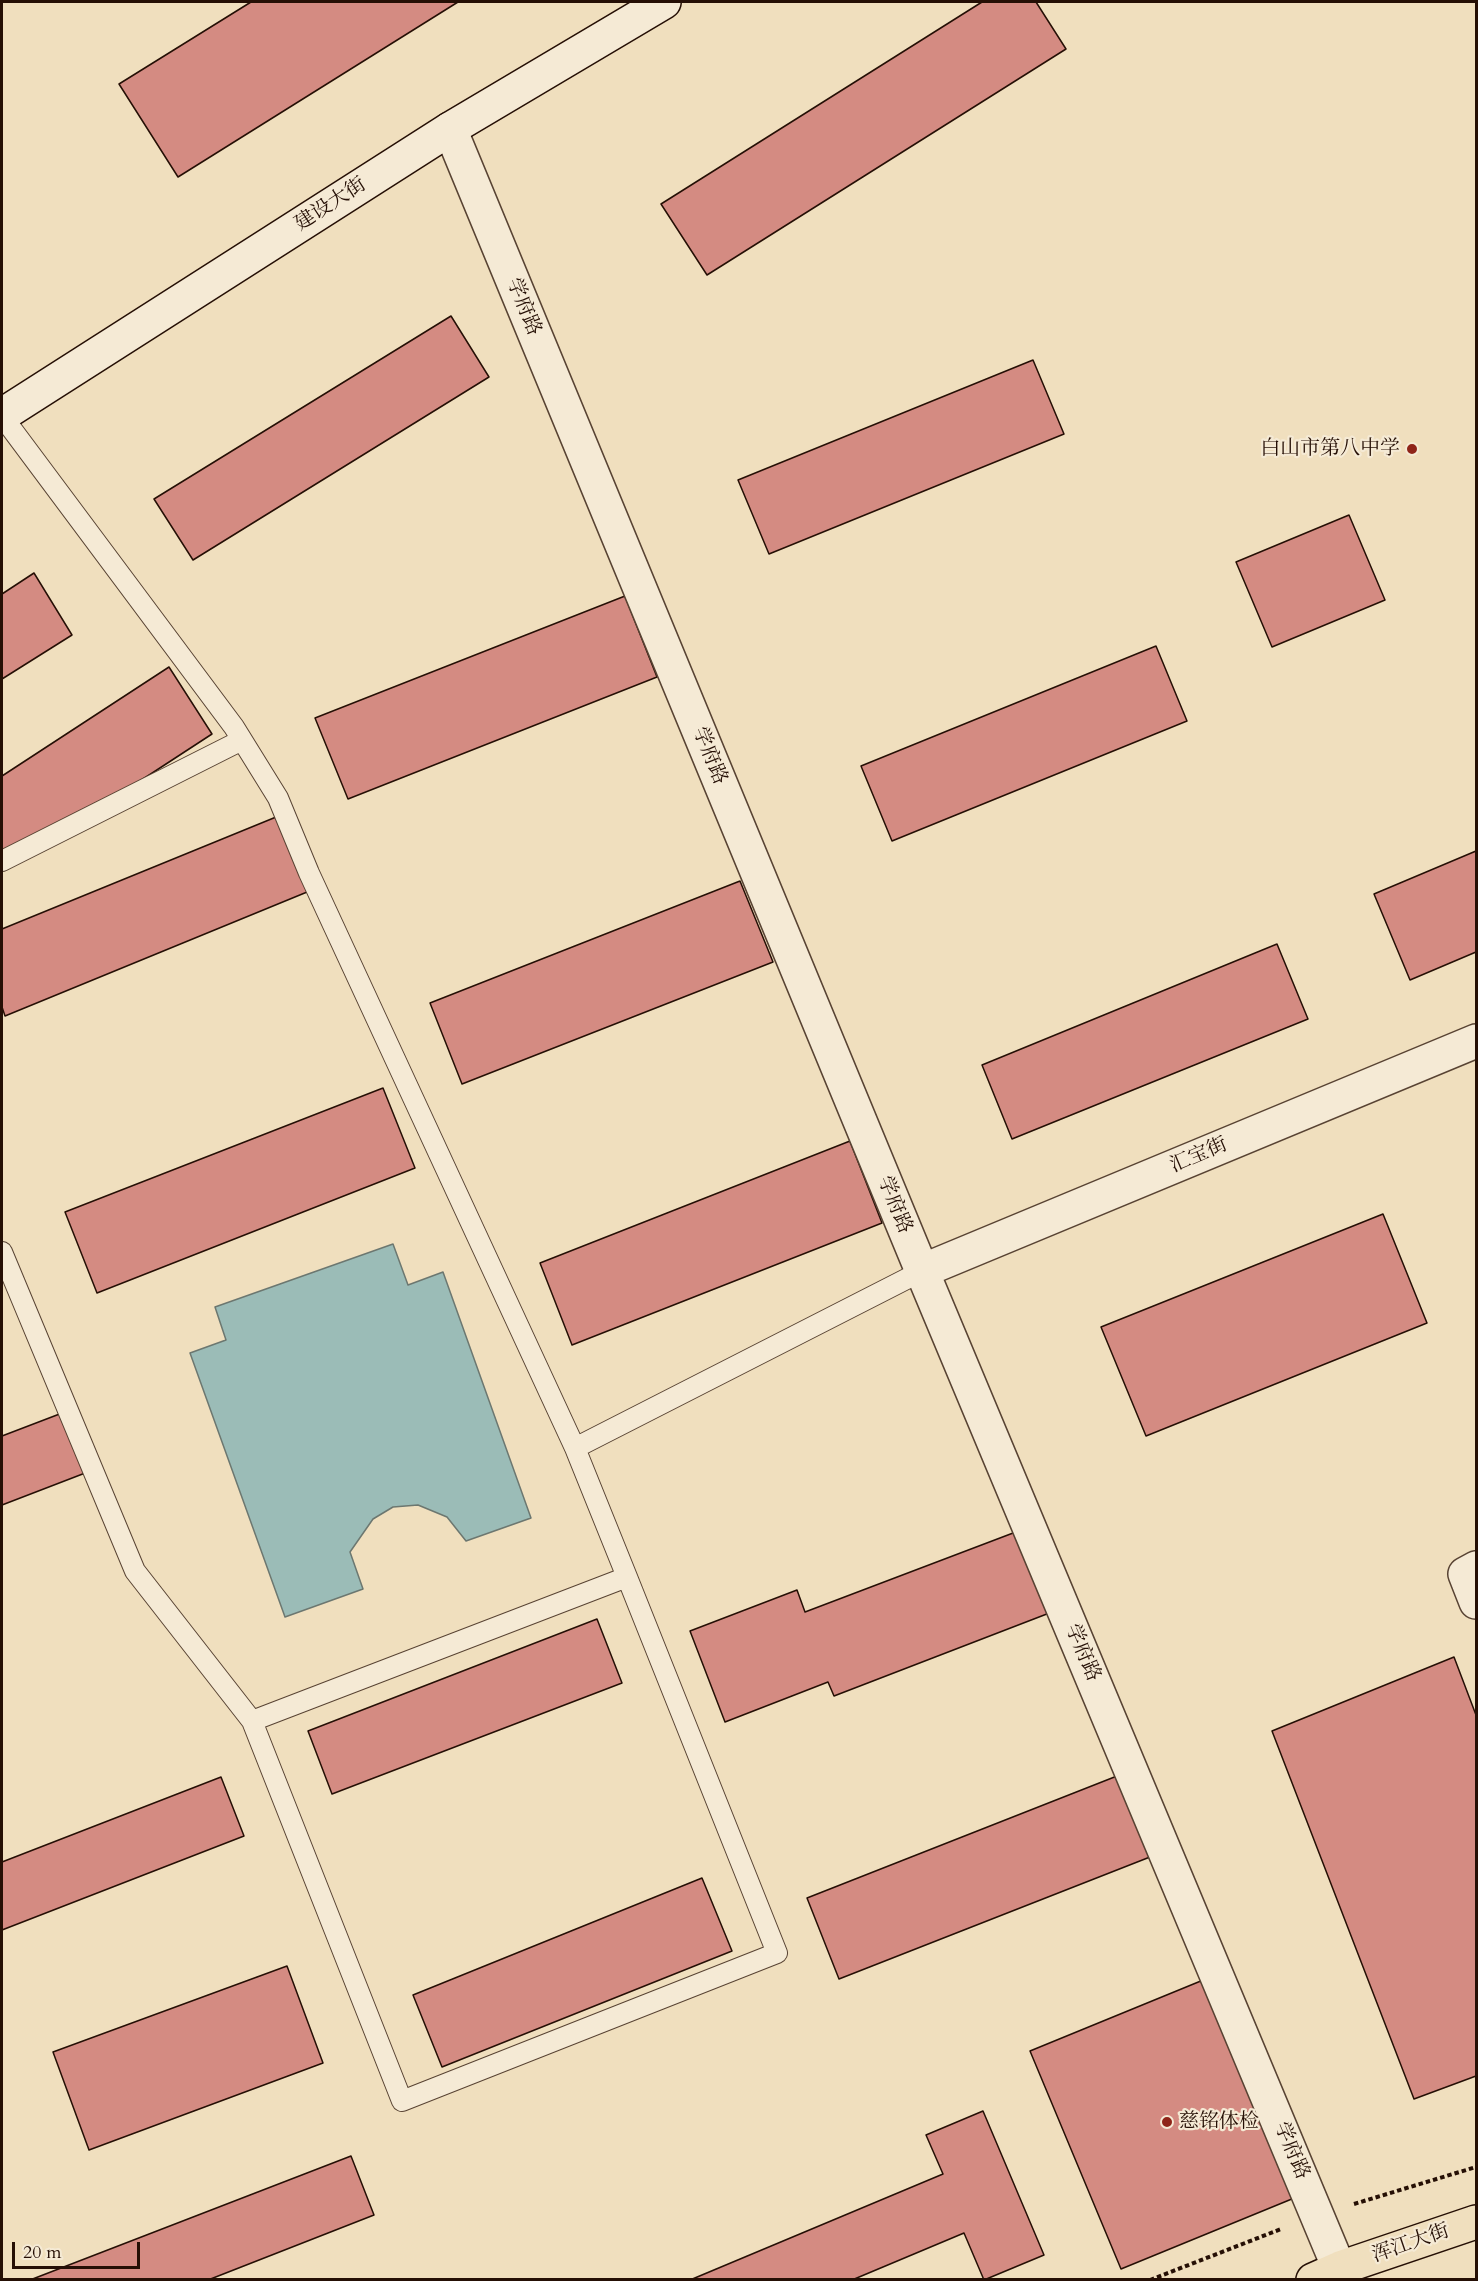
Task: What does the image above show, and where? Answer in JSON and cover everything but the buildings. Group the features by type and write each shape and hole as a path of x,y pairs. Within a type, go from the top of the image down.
{"main road":[{"name":"浑江大街","path":"1333,2276 1476,2222"}],"street":[{"name":"建设大街","path":"2,416 450,129 664,2"},
{"name":"学府路","path":"450,129 922,1271 1333,2276"},
{"name":"汇宝街","path":"922,1271 1476,1041"},
{"path":"1476,1568 1465,1574 1476,1602"}],"lane":[{"path":"2,416 242,740 278,798 314,884 575,1448 777,1953 402,2101 252,1721 135,1571 2,1252"},
{"path":"2,861 242,740"},
{"path":"575,1448 922,1271"},
{"path":"252,1721 627,1577"}],"water":[{"path":"393,1244 408,1285 443,1272 531,1518 466,1541 447,1517 418,1505 393,1507 373,1519 350,1552 363,1589 285,1617 190,1353 226,1340 215,1307"}],"place":[{"name":"白山市第八中学","path":"1412,449"},
{"name":"慈铭体检","path":"1167,2122"}]}
